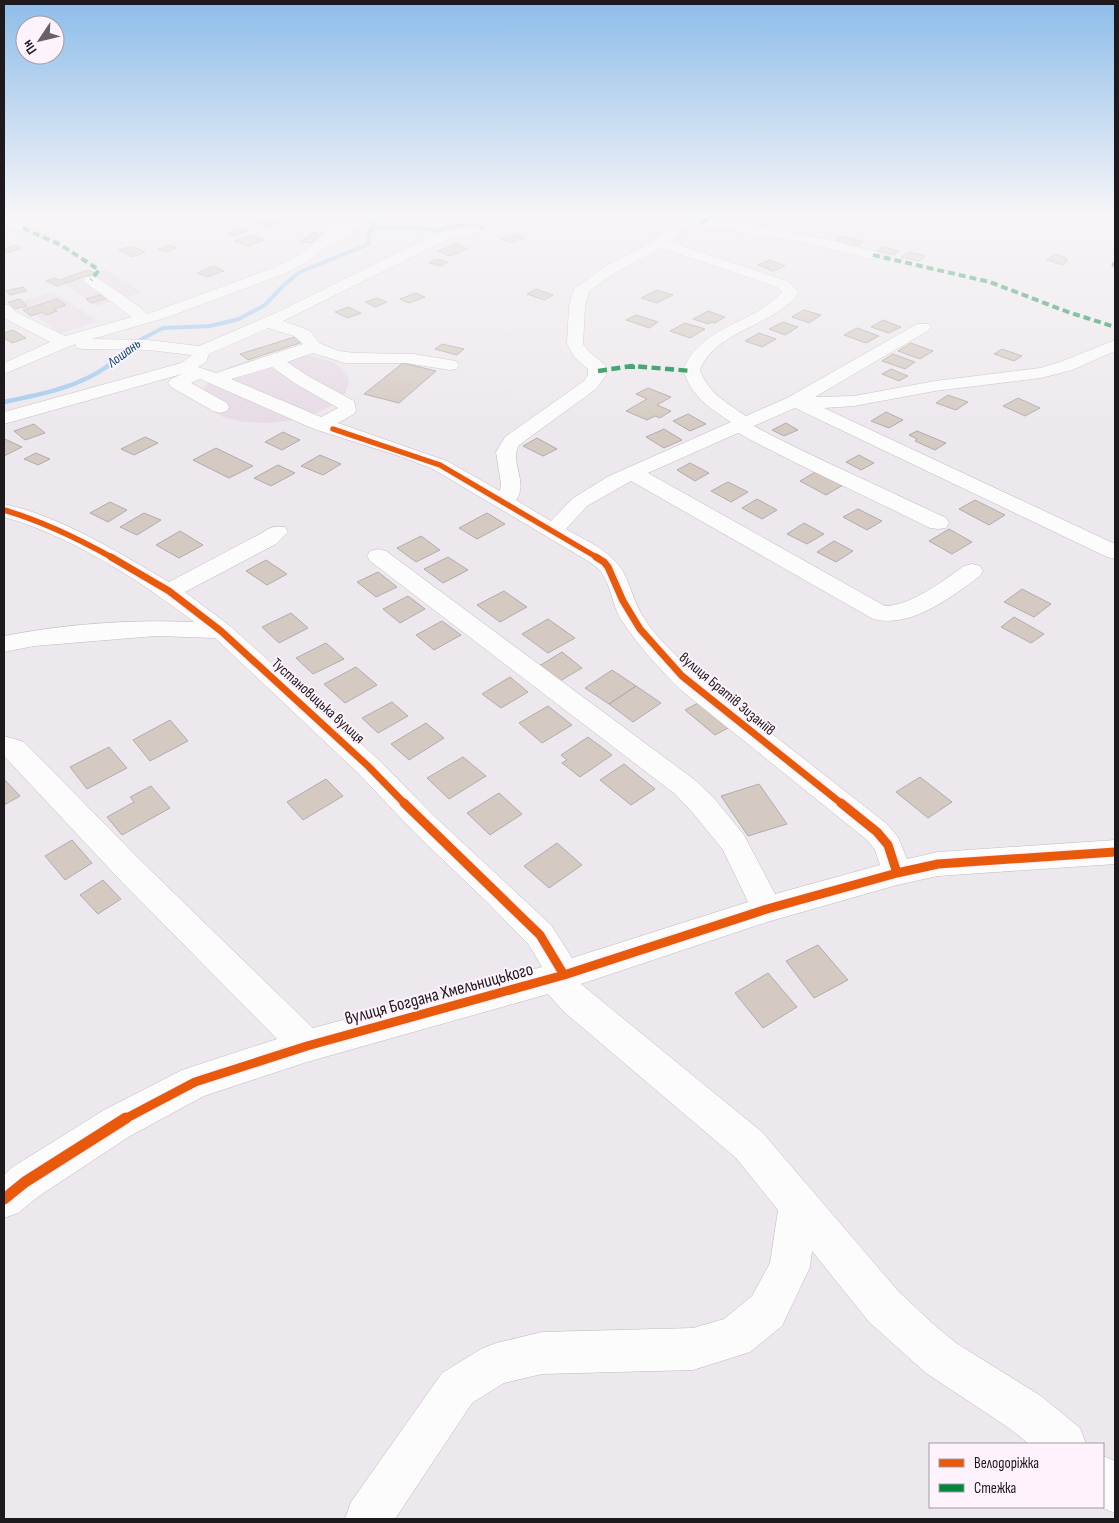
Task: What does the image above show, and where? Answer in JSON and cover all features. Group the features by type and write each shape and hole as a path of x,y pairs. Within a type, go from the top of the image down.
{"street":[{"path":"101,287 126,304 142,319"},
{"path":"4,360 142,319 236,287"},
{"path":"4,309 10,315 63,342 148,346 201,351 267,323 339,287"},
{"path":"503,503 508,498 512,485 506,452 512,441 590,385 597,375 597,367 581,354 575,344 577,306 582,289 585,287"},
{"path":"785,287 791,292 789,298 767,313 719,337 698,356 691,374 697,386 742,425 788,452 830,470 938,523"},
{"path":"284,315 316,316"},
{"path":"267,323 282,326 303,334 311,340 312,346"},
{"path":"553,531 580,502 616,480 796,402 923,327"},
{"path":"4,369 63,342"},
{"path":"796,402 854,401 950,384 1041,373 1066,366 1115,345"},
{"path":"220,407 170,386 200,372 215,379 312,346 330,355 347,358 413,359 450,365"},
{"path":"4,418 187,367 200,358 201,351"},
{"path":"274,360 302,380 347,405 347,410 327,427"},
{"name":"вулиця Братів Зизаніїв","path":"215,379 327,427 428,460 604,562 612,572 623,603 632,618 664,659 691,685 877,832 888,845 897,873"},
{"path":"796,402 1115,552"},
{"path":"632,473 881,614 894,614 932,597 972,571"},
{"name":"Тустановицька вулиця","path":"4,510 24,516 88,544 169,591 221,631 368,766 424,824 540,935 550,950 559,977 575,1000 749,1145 884,1307 917,1338 956,1368 1025,1412 1063,1443"},
{"path":"169,591 268,540 277,532"},
{"path":"378,556 685,787 734,842 767,909"},
{"path":"4,644 34,638 156,628 221,631"},
{"path":"4,746 14,748 130,870 307,1046"},
{"name":"вулиця Богдана Хмельницького","path":"4,1199 25,1182 117,1123 195,1082 307,1046 559,977 767,909 897,873 938,864 1115,852"},
{"path":"368,1519 457,1388 496,1364 542,1353 693,1349 734,1337 767,1312 790,1267 798,1205"},
{"path":"1104,1480 1115,1490"}],"shaded area":[{"path":"69,287 134,287 142,292 97,306"},
{"path":"53,292 98,321 61,333 17,303"},
{"path":"294,354 333,362 345,371 349,381 346,392 335,404 317,413 294,420 269,423 244,422 223,417 209,409 203,399 204,387 214,376 229,367 272,355"}],"building":[{"path":"23,287 27,291 10,295 6,291"},
{"path":"536,289 553,295 544,300 527,294"},
{"path":"657,290 673,295 657,303 641,298"},
{"path":"416,293 425,297 409,303 400,299"},
{"path":"103,294 108,298 91,303 86,299"},
{"path":"377,298 387,302 375,307 365,302"},
{"path":"20,299 27,306 15,309 8,302"},
{"path":"57,299 66,305 54,309 57,311 46,315 43,312 31,316 23,310"},
{"path":"348,307 361,313 348,318 335,312"},
{"path":"804,310 821,315 809,323 792,317"},
{"path":"708,311 725,317 715,323 708,324 693,319"},
{"path":"636,315 658,322 649,328 626,320"},
{"path":"883,320 901,327 889,333 871,327"},
{"path":"783,322 798,327 785,335 769,329"},
{"path":"685,323 705,329 690,338 670,331"},
{"path":"857,328 879,336 866,343 844,335"},
{"path":"13,330 26,338 12,343 4,338 4,333"},
{"path":"759,333 776,339 762,347 745,341"},
{"path":"298,336 306,341 248,360 240,354"},
{"path":"911,343 933,351 920,359 898,351"},
{"path":"442,344 464,349 457,355 435,349"},
{"path":"1002,349 1022,356 1014,361 994,354"},
{"path":"893,354 915,362 905,369 882,361"},
{"path":"403,363 436,371 399,403 364,394"},
{"path":"891,369 908,376 899,381 882,374"},
{"path":"648,388 671,397 657,405 671,411 660,418 655,416 647,420 626,411 647,399 636,394"},
{"path":"948,395 968,402 956,410 936,403"},
{"path":"1018,398 1040,408 1025,416 1003,406"},
{"path":"886,412 903,420 889,428 871,421"},
{"path":"688,414 706,424 690,431 673,421"},
{"path":"786,423 798,430 784,436 772,430"},
{"path":"34,424 45,433 25,440 14,431"},
{"path":"664,429 682,440 664,448 646,437"},
{"path":"917,431 946,443 935,450 915,441 917,439 909,435"},
{"path":"283,432 300,440 282,450 265,442"},
{"path":"145,437 158,443 134,455 121,449"},
{"path":"537,438 557,449 543,456 523,446"},
{"path":"5,439 22,447 4,456"},
{"path":"216,448 253,466 229,478 193,460"},
{"path":"36,453 50,459 38,465 24,459"},
{"path":"320,455 341,464 323,475 301,466"},
{"path":"859,455 874,463 861,470 846,462"},
{"path":"690,463 709,473 695,481 677,470"},
{"path":"278,465 295,473 271,486 254,478"},
{"path":"817,471 843,485 826,495 800,481"},
{"path":"728,482 748,492 731,502 711,491"},
{"path":"757,499 777,510 762,519 742,508"},
{"path":"975,500 1005,515 989,525 959,509"},
{"path":"110,502 127,510 108,522 90,513"},
{"path":"858,509 882,521 867,530 843,517"},
{"path":"144,513 161,520 137,535 120,527"},
{"path":"487,513 505,524 477,539 459,528"},
{"path":"804,523 824,534 807,544 787,534"},
{"path":"949,529 972,542 952,554 929,541"},
{"path":"180,531 203,545 179,558 156,545"},
{"path":"421,536 440,550 416,562 397,548"},
{"path":"834,541 853,551 836,562 817,552"},
{"path":"448,557 468,570 443,583 424,569"},
{"path":"266,560 287,574 267,585 246,571"},
{"path":"378,572 397,587 376,597 357,582"},
{"path":"1022,589 1051,604 1034,617 1004,602"},
{"path":"504,591 527,607 500,622 477,605"},
{"path":"408,596 425,609 400,623 383,609"},
{"path":"291,613 308,628 279,643 262,627"},
{"path":"1014,617 1044,634 1031,643 1001,627"},
{"path":"548,619 575,638 548,653 522,634"},
{"path":"442,621 461,635 434,650 416,635"},
{"path":"326,643 344,659 313,674 296,658"},
{"path":"562,652 582,668 560,681 539,666"},
{"path":"356,667 377,685 345,703 324,684"},
{"path":"612,670 636,686 609,704 585,688"},
{"path":"510,677 528,692 501,708 482,694"},
{"path":"636,686 661,703 633,722 609,704"},
{"path":"392,702 408,716 378,733 362,718"},
{"path":"700,702 730,727 715,735 685,710"},
{"path":"548,706 572,725 542,743 519,723"},
{"path":"170,720 188,741 150,761 133,740"},
{"path":"426,723 444,738 409,760 391,744"},
{"path":"588,737 612,755 580,777 562,763 567,760 561,755"},
{"path":"109,747 127,768 87,789 70,767"},
{"path":"463,757 486,776 449,799 427,778"},
{"path":"624,764 655,789 631,805 600,780"},
{"path":"920,777 952,802 928,818 896,792"},
{"path":"4,779 20,796 4,805"},
{"path":"326,779 343,796 303,820 287,802"},
{"path":"759,784 787,824 748,836 721,796"},
{"path":"151,786 170,808 122,835 107,817 134,802 130,797"},
{"path":"499,793 522,814 490,835 467,813"},
{"path":"72,840 92,863 65,880 45,856"},
{"path":"557,843 582,865 549,888 524,866"},
{"path":"103,880 121,899 98,914 80,895"},
{"path":"818,945 848,980 814,998 786,961"},
{"path":"768,973 797,1007 763,1028 735,993"}],"waterway":[{"name":"Лошань","path":"107,367 130,345 163,328 210,326 239,319 265,305 282,287"},
{"name":"Лошань","path":"4,402 72,385 98,373 109,365"}],"marked path":[{"path":"1003,287 1068,312 1115,327"},
{"path":"598,371 632,366 692,371"}],"cycle path":[{"path":"333,429 440,465 604,562 633,618 664,658 691,685 877,832 888,845 897,873"},
{"path":"4,510 25,516 88,544 169,591 221,631 368,766 424,824 540,935 564,975"},
{"path":"4,1199 25,1182 117,1123 195,1082 307,1046 564,975 767,909 897,873 938,864 1115,852"}]}
